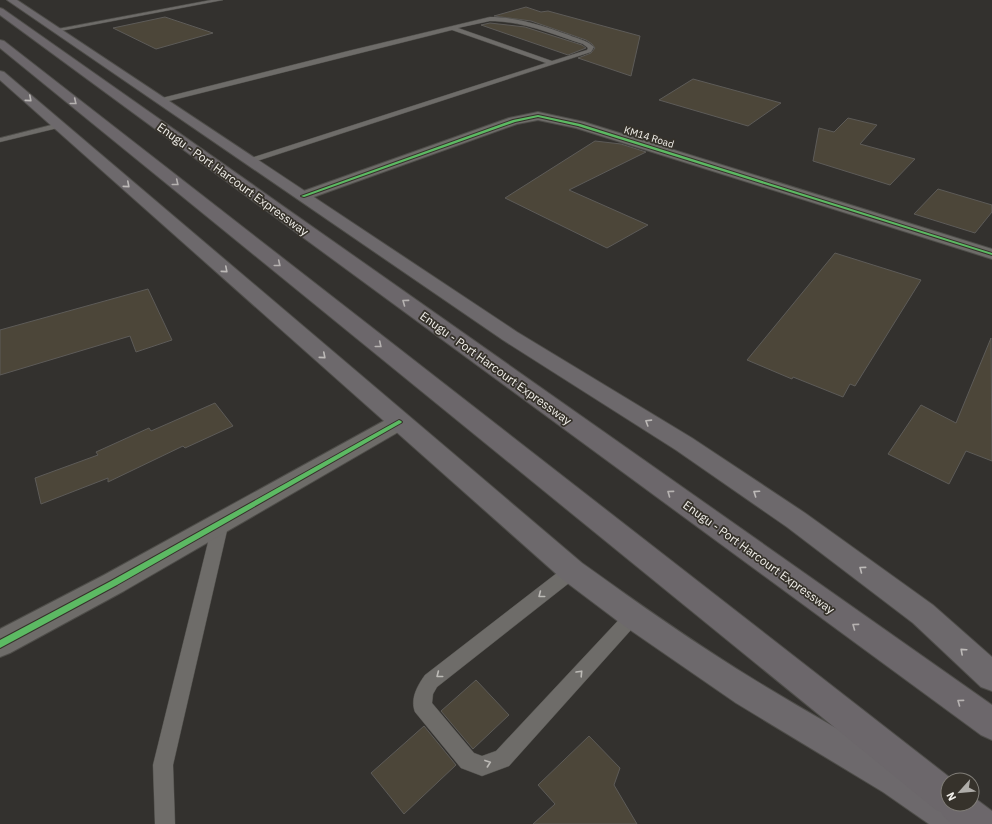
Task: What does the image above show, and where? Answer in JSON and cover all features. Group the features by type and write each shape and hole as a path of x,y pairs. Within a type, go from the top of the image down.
{"highway":[{"name":"Enugu - Port Harcourt Expressway","path":"0,11 992,724"},
{"path":"0,43 940,792"},
{"path":"965,812 980,824"}],"main road":[{"name":"Enugu - Port Harcourt Expressway","path":"11,0 510,336 684,444 796,520 923,614 992,677"},
{"path":"0,74 572,571 633,616 748,693 895,780 959,824"}],"street":[{"name":"KM14 Road","path":"303,196 514,121 538,116 579,125 992,254"},
{"path":"0,644 114,583 399,422"}],"lane":[{"path":"55,30 220,0"},
{"path":"161,101 490,19 504,18 516,20 585,43 591,47 589,51 251,161"},
{"path":"452,28 552,63"},
{"path":"0,140 59,125"},
{"path":"165,824 164,765 221,522"},
{"path":"572,571 431,681 424,691 422,706 468,761 482,766 502,759 633,616"}],"building":[{"path":"526,7 541,12 548,11 640,36 631,76 578,58 591,53 595,48 586,40 531,21 494,16"},
{"path":"165,17 213,33 156,49 113,28"},
{"path":"490,23 525,27 582,45 586,48 568,55 481,25"},
{"path":"693,79 781,103 748,126 659,100"},
{"path":"848,118 877,125 860,144 915,159 890,185 813,161 819,128 834,132"},
{"path":"595,141 621,144 646,152 569,190 648,225 607,248 505,198"},
{"path":"938,189 992,205 992,212 975,233 914,214"},
{"path":"835,253 921,280 855,386 850,384 843,397 793,377 792,379 747,360"},
{"path":"148,289 172,340 136,352 130,336 0,375 0,330"},
{"path":"991,338 992,461 966,451 949,484 888,454 921,405 956,423"},
{"path":"215,403 233,426 185,448 183,446 108,482 108,478 41,504 35,478 98,455 96,452 149,428 151,431"},
{"path":"476,680 509,715 473,749 441,711"},
{"path":"424,726 456,765 404,814 371,773"},
{"path":"589,736 620,768 614,785 637,824 533,824 555,804 538,785"}],"cycle path":[{"path":"303,196 514,121 538,116 579,125 992,254"},
{"path":"0,644 114,583 399,422"}]}
